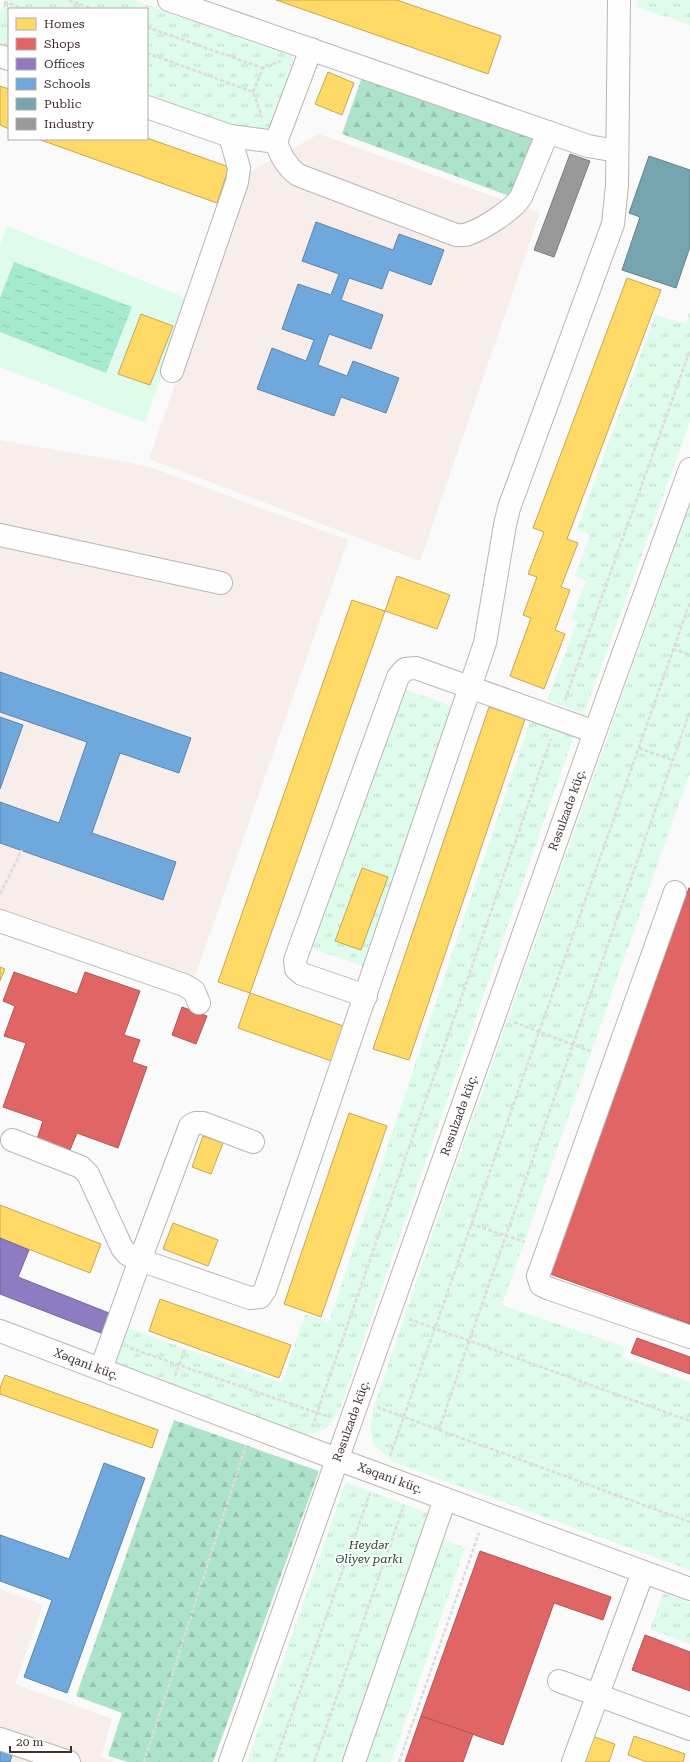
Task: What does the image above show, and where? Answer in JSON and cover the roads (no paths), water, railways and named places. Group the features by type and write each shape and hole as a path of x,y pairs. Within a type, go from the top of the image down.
{"main road":[{"path":"169,0 588,146 617,151"},
{"path":"12,1140 80,1167 88,1174 122,1248 127,1254 140,1260 250,1298 260,1297 265,1290 471,688 488,630 509,508 613,224 617,186 619,0"},
{"path":"311,49 276,142 280,155 288,168 298,175 456,235 468,235 506,212 516,204 521,197 548,132"},
{"path":"148,107 230,136 276,142"},
{"path":"172,370 237,182 239,168 230,136"},
{"name":"Rəsulzadə küç.","path":"230,1762 595,732 690,470"},
{"path":"0,535 221,583"},
{"path":"366,996 302,974 296,968 295,960 398,677 405,668 416,668 595,732"},
{"path":"674,892 538,1276 542,1285 550,1289 690,1337"},
{"path":"0,921 184,985 194,991 199,1003"},
{"path":"101,1369 190,1126 195,1123 203,1123 253,1142"},
{"name":"Xəqani küç.","path":"2,1338 101,1369 337,1459 690,1589"},
{"path":"354,1762 445,1499"},
{"path":"573,1762 643,1572"},
{"path":"559,1681 690,1729"},
{"path":"0,1738 69,1762"}],"water":[{"path":"14,262 132,307 106,373 0,332 0,298"}],"park label":[{"name":"Heydər Əliyev parkı","path":"369,1552"}]}
